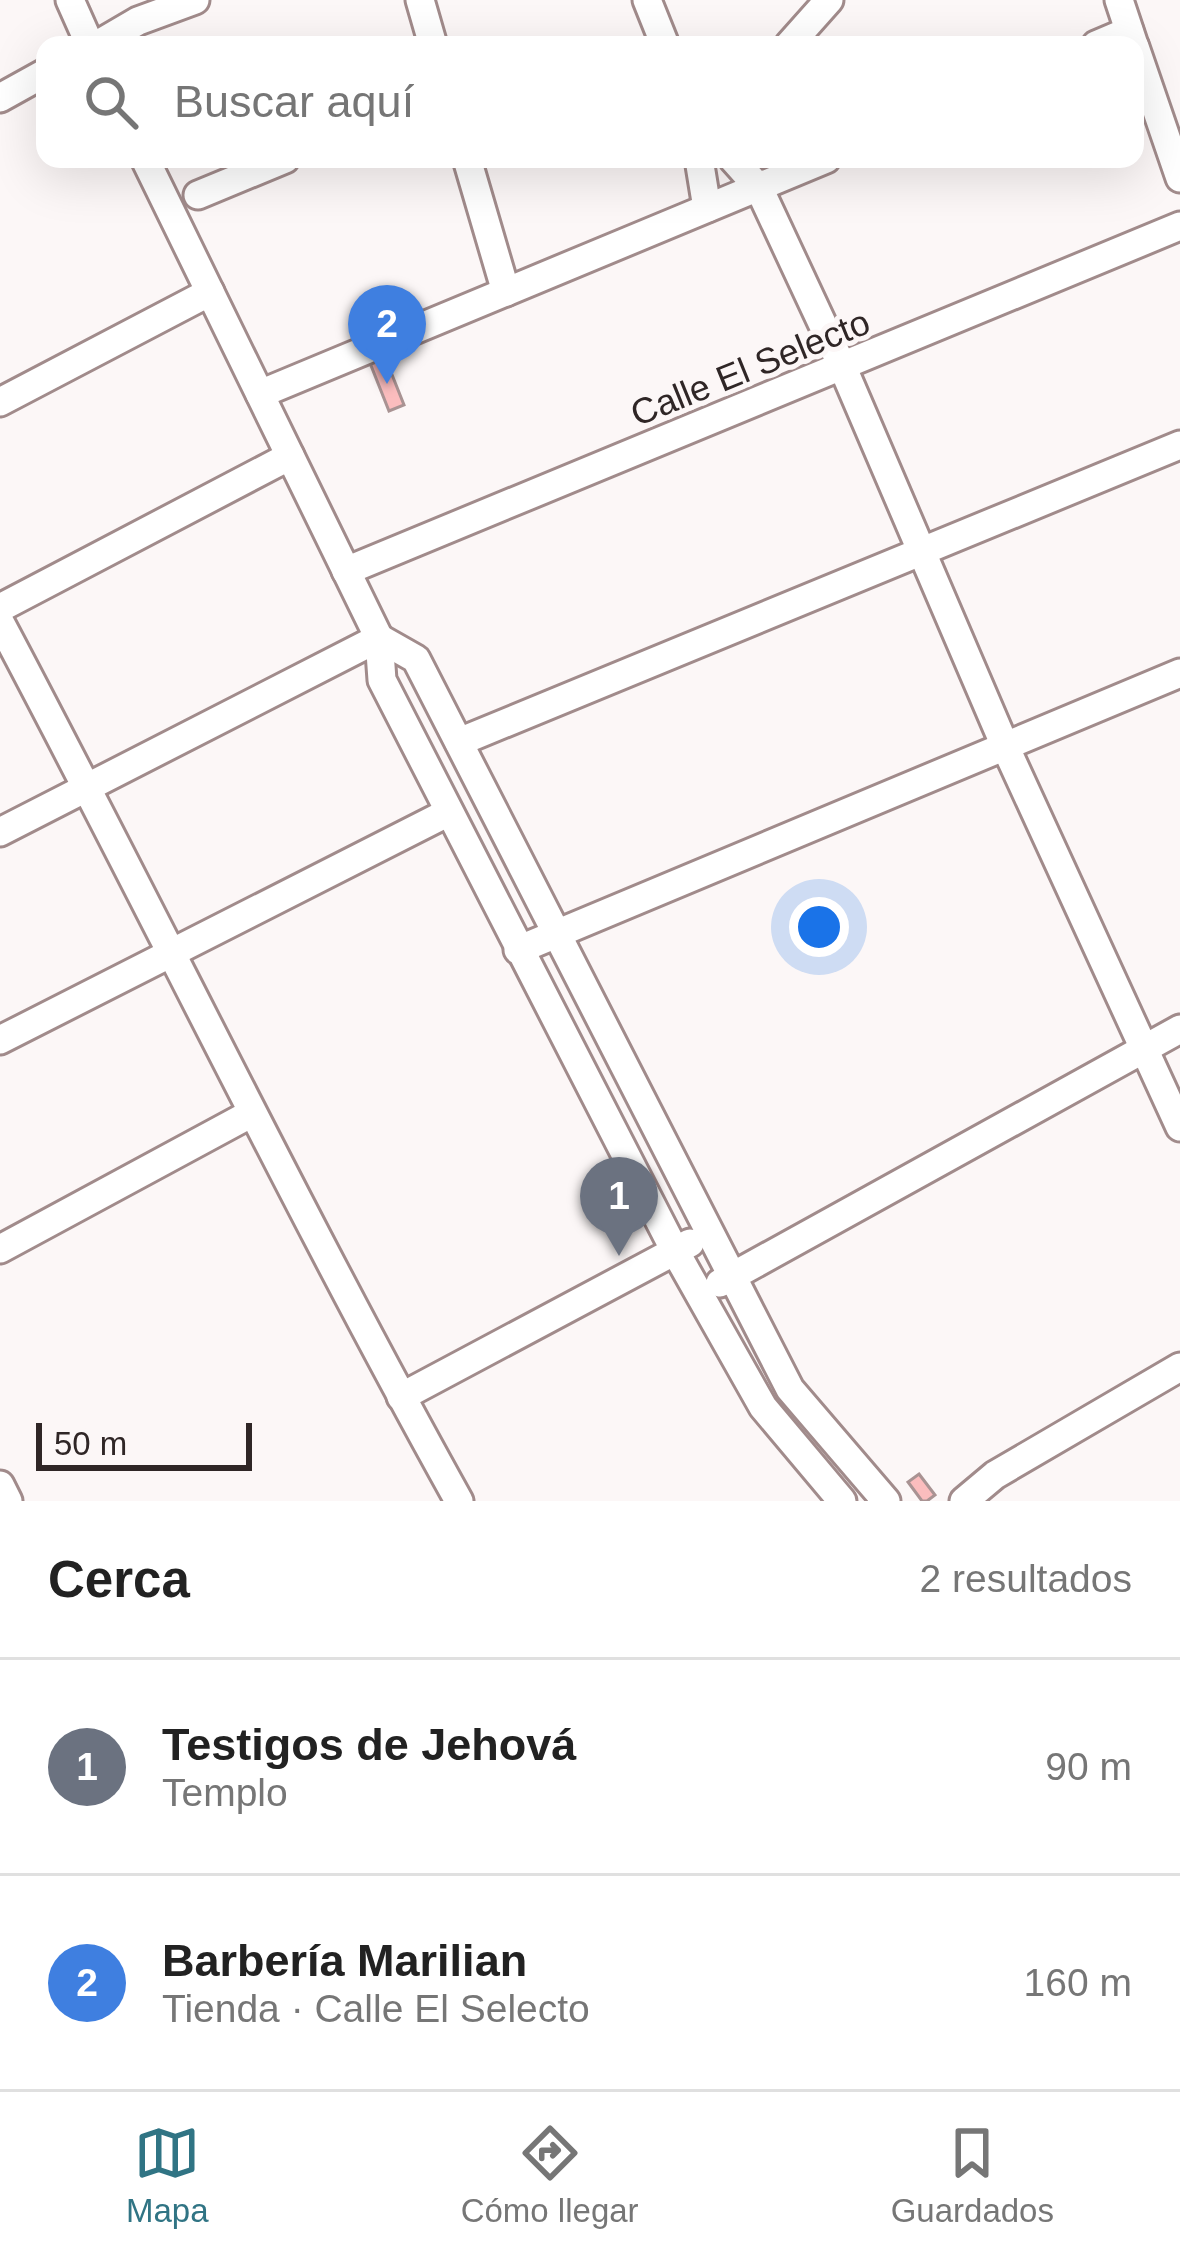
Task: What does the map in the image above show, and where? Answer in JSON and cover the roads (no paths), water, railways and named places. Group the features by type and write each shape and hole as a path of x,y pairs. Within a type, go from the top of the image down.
{"street":[{"path":"70,0 88,36"},
{"path":"110,36 195,0"},
{"path":"420,0 430,36"},
{"path":"647,0 661,36"},
{"path":"796,36 829,0"},
{"path":"1119,0 1131,36"},
{"path":"1144,73 1180,178"},
{"path":"0,98 36,78"},
{"path":"149,168 379,638 382,680 518,950 675,1251 763,1407 842,1501"},
{"path":"198,196 264,168"},
{"path":"470,168 506,292"},
{"path":"700,168 707,208"},
{"path":"742,168 759,188 842,368 1006,746 1180,1127"},
{"path":"260,394 805,168"},
{"name":"Calle El Selecto","path":"346,571 1180,226"},
{"path":"0,402 210,292"},
{"path":"460,742 1180,445"},
{"path":"0,608 290,456"},
{"path":"0,622 252,1113 459,1501"},
{"path":"379,638 416,659 790,1389 886,1501"},
{"path":"0,832 379,638"},
{"path":"518,950 1180,673"},
{"path":"0,1040 449,812"},
{"path":"700,1293 1180,1030"},
{"path":"0,1249 252,1113"},
{"path":"401,1397 710,1233"},
{"path":"964,1501 995,1474 1180,1366"},
{"path":"0,1485 8,1501"}],"place":[{"name":"Barbería Marilian","path":"387,384"},
{"name":"Testigos de Jehová","path":"619,1256"}]}
